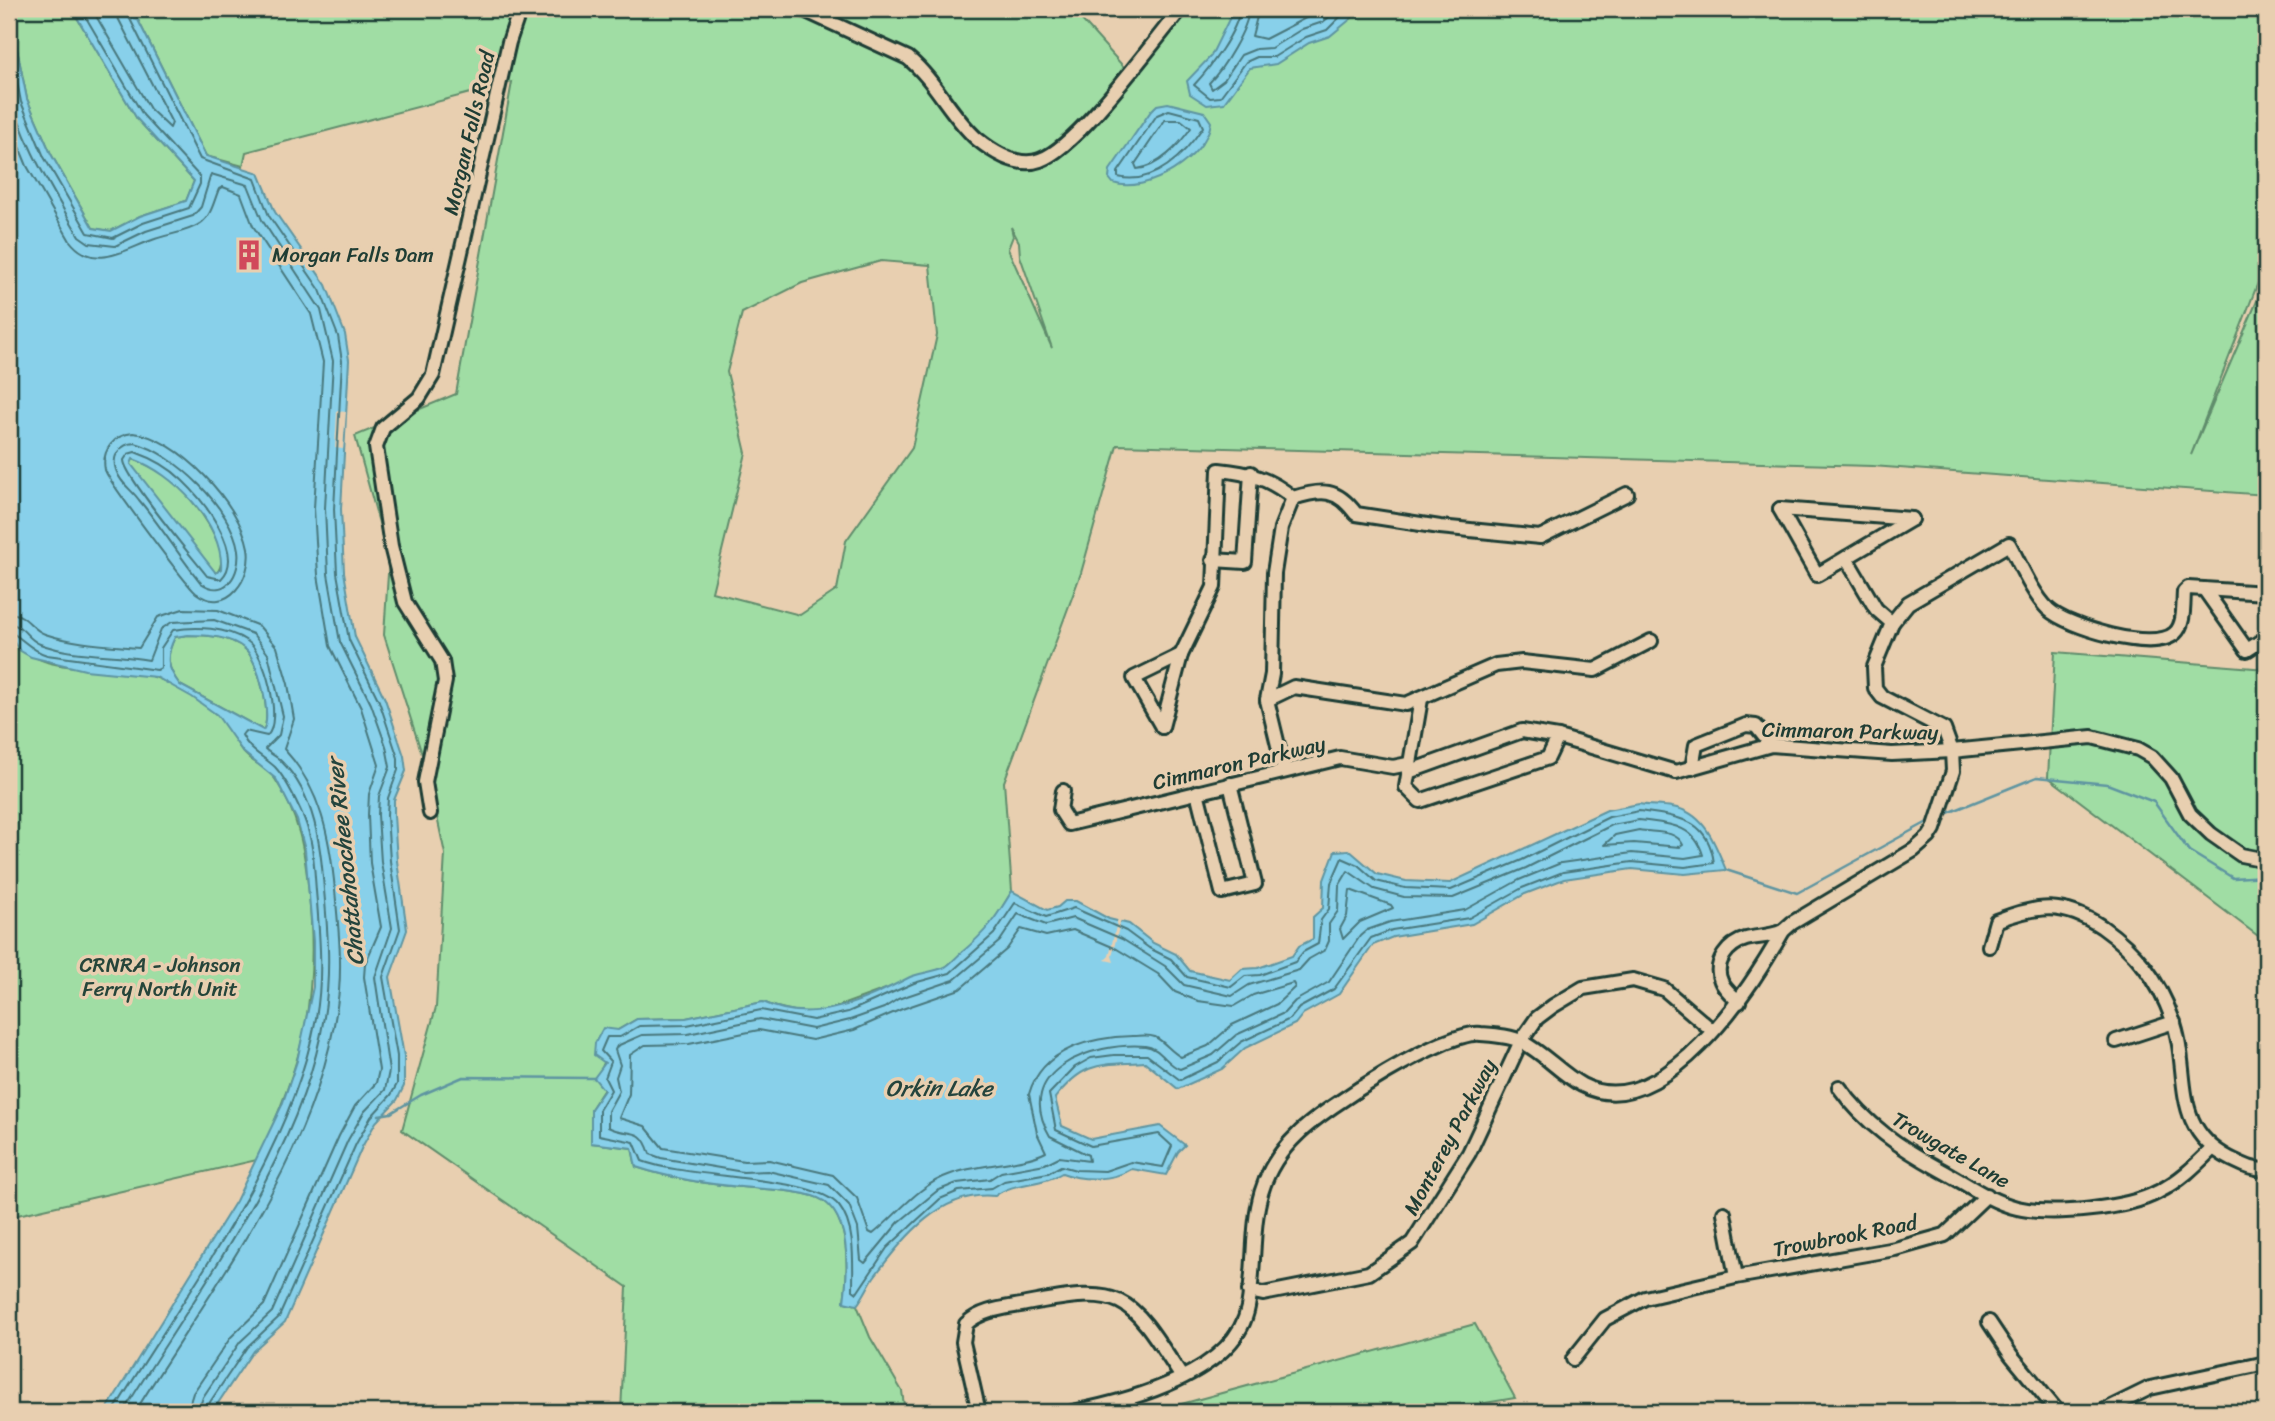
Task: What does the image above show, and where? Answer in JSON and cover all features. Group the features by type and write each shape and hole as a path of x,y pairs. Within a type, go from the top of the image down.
{"street":[{"name":"Morgan Falls Road","path":"430,813 425,782 444,681 442,661 405,602 391,545 376,447 383,428 419,398 433,375 509,42 520,9"},
{"path":"802,9 908,58 921,68 960,122 977,139 1007,158 1031,162 1055,153 1078,133 1181,9"},
{"path":"1181,655 1134,678 1162,727 1181,655 1213,587 1219,470 1251,473 1277,484 1293,498"},
{"path":"1213,560 1245,562 1251,473"},
{"path":"1293,498 1312,492 1328,492 1344,498 1356,514 1440,527 1539,537 1627,494"},
{"path":"1284,770 1267,699 1272,674 1274,573 1281,528 1293,498"},
{"path":"1780,509 1912,519 1846,558 1818,575 1780,509"},
{"path":"1952,751 1944,729 1882,697 1875,688 1874,667 1892,623 1908,603 2009,544 2047,608 2060,618 2120,638 2159,641 2175,634 2182,623 2183,592 2188,588 2266,593"},
{"path":"1846,558 1877,609 1892,623"},
{"path":"2204,589 2247,650 2266,638"},
{"path":"1267,699 1294,687 1406,704 1421,699 1435,689 1496,665 1522,662 1595,670 1651,640"},
{"path":"1421,699 1406,787 1420,801 1548,758 1558,737"},
{"path":"1692,768 1696,745 1746,725 1756,726 1771,745"},
{"name":"Cimmaron Parkway","path":"1063,791 1060,810 1069,824 1284,770 1300,771 1340,758 1408,768 1522,731 1558,737 1676,772 1771,745 1892,754 2092,737 2138,749 2161,766 2190,814 2211,834 2241,855 2266,860"},
{"name":"Monterey Parkway","path":"1739,1002 1722,983 1718,969 1729,948 1745,939 1768,938 1783,931 1914,850 1930,837 1953,771 1952,751"},
{"path":"1197,792 1222,892 1255,884 1230,784"},
{"path":"1989,946 1996,921 2029,908 2056,907 2084,915 2126,944 2156,980 2174,1022 2186,1108 2212,1149 2253,1170 2266,1170"},
{"name":"Monterey Parkway","path":"1072,1412 1130,1399 1156,1390 1210,1363 1230,1345 1245,1317 1253,1228 1265,1179 1297,1134 1399,1066 1439,1044 1478,1033 1521,1041 1582,1085 1602,1092 1621,1093 1643,1087 1659,1079 1713,1031 1739,1002 1783,931"},
{"name":"Monterey Parkway","path":"1249,1291 1263,1294 1369,1273 1412,1242 1469,1153 1521,1041 1537,1018 1583,988 1633,979 1664,989 1713,1031"},
{"path":"2116,1041 2174,1022"},
{"name":"Trowgate Lane","path":"1839,1087 1852,1106 1875,1129 1908,1152 2016,1208 2052,1212 2117,1204 2156,1194 2186,1175 2212,1149"},
{"name":"Trowbrook Road","path":"1573,1359 1605,1319 1645,1298 1736,1277 1895,1249 1945,1235 1987,1195"},
{"path":"1724,1213 1736,1277"},
{"path":"979,1412 963,1342 966,1324 989,1312 1066,1297 1093,1294 1121,1300 1133,1309 1159,1341 1181,1376"},
{"path":"1989,1322 2011,1355 2058,1412"},
{"path":"2101,1412 2150,1388 2266,1363"}],"green space":[{"path":"9,9 72,9 137,119 194,181 186,201 140,216 111,231 93,228 51,154 27,99"},
{"path":"128,9 1072,9 1130,74 1185,9 2266,9 2266,262 2191,455 2266,280 2266,495 1872,466 1117,445 1081,573 1004,782 1012,891 989,929 946,967 828,1010 795,1011 763,1002 686,1018 637,1019 618,1030 600,1072 604,1089 591,1109 592,1143 632,1148 636,1167 701,1182 796,1192 824,1201 839,1221 846,1247 844,1302 857,1305 870,1337 902,1391 905,1412 621,1412 627,1287 402,1130 436,1007 445,854 427,770 384,635 389,559 355,436 456,394 512,82 246,152 243,166 206,156 135,14","holes":["1011,227 1019,242 1020,256 1052,348 1008,249 1013,236","881,261 930,265 937,335 912,448 846,541 837,590 800,615 712,592 746,453 727,372 742,313 802,283"]},
{"path":"133,459 156,469 171,480 201,513 217,540 221,553 221,564 216,574 130,464"},
{"name":"CRNRA - Johnson Ferry North Unit","path":"9,635 23,650 58,665 138,673 176,686 212,710 247,756 272,775 290,806 303,848 312,932 312,967 304,1031 296,1062 286,1093 257,1160 9,1217"},
{"path":"188,635 225,639 239,645 250,655 263,689 266,723 263,730 180,685 172,673 169,656 175,637"},
{"path":"2055,652 2266,669 2266,942 2048,777"},
{"path":"1475,1324 1515,1398 1431,1412 1152,1412"}],"water":[{"name":"Chattahoochee River","path":"9,9 27,99 51,154 93,228 111,231 140,216 186,201 194,181 137,119 72,9 128,9 135,14 206,156 259,173 275,212 326,285 345,334 349,360 341,509 344,572 355,637 385,699 404,756 406,771 394,800 394,815 397,861 407,930 390,977 404,1056 404,1086 397,1100 376,1122 362,1147 285,1322 253,1351 212,1412 105,1412 236,1201 282,1105 297,1061 313,987 313,941 305,850 297,820 276,779 243,752 217,715 156,677 85,670 31,657 19,650 9,635","holes":["133,459 164,476 179,488 205,518 220,552 221,569 216,573 131,464","188,635 225,639 239,645 250,655 263,689 266,714 263,730 180,685 170,668 169,656 175,637"]},
{"path":"1234,9 1356,9 1352,18 1330,36 1309,43 1276,64 1250,68 1224,103 1207,105 1190,94 1187,81 1211,56"},
{"path":"1168,103 1204,112 1211,122 1199,148 1187,160 1158,178 1127,185 1113,183 1109,178 1110,170 1151,111 1157,105"},
{"name":"Orkin Lake","path":"1639,804 1672,807 1693,815 1707,831 1726,870 1685,874 1632,869 1564,879 1525,894 1472,924 1393,937 1373,945 1339,994 1303,1014 1295,1024 1245,1048 1222,1069 1178,1089 1145,1062 1105,1065 1085,1071 1055,1098 1062,1126 1091,1139 1160,1126 1185,1145 1178,1152 1166,1175 1132,1169 1116,1176 1097,1178 1062,1173 1046,1180 1011,1188 995,1196 975,1196 957,1201 925,1220 911,1233 874,1277 857,1305 844,1302 846,1248 839,1221 824,1201 796,1192 714,1184 662,1174 636,1167 632,1148 591,1143 591,1109 604,1090 594,1078 605,1063 594,1055 595,1043 603,1028 618,1030 637,1019 686,1018 763,1002 782,1009 820,1011 857,1001 910,977 947,966 984,931 1012,891 1047,910 1058,907 1065,901 1076,901 1109,919 1129,924 1153,943 1176,954 1190,971 1230,980 1242,969 1258,968 1292,956 1299,946 1313,939 1313,917 1323,908 1324,880 1335,851 1349,850 1377,874 1406,881 1450,883 1607,810"}],"pier":[{"path":"337,411 346,412 343,449 335,448"},
{"path":"1118,918 1121,919 1112,956 1114,962 1105,960 1109,956"}],"waterway":[{"path":"1943,815 2037,777 2107,784 2154,802 2189,851 2233,878 2266,876"},
{"path":"1726,870 1797,893 1933,819"},
{"path":"379,1115 391,1113 421,1095 463,1077 594,1078"}],"place":[{"name":"Morgan Falls Dam","path":"249,255"}]}
